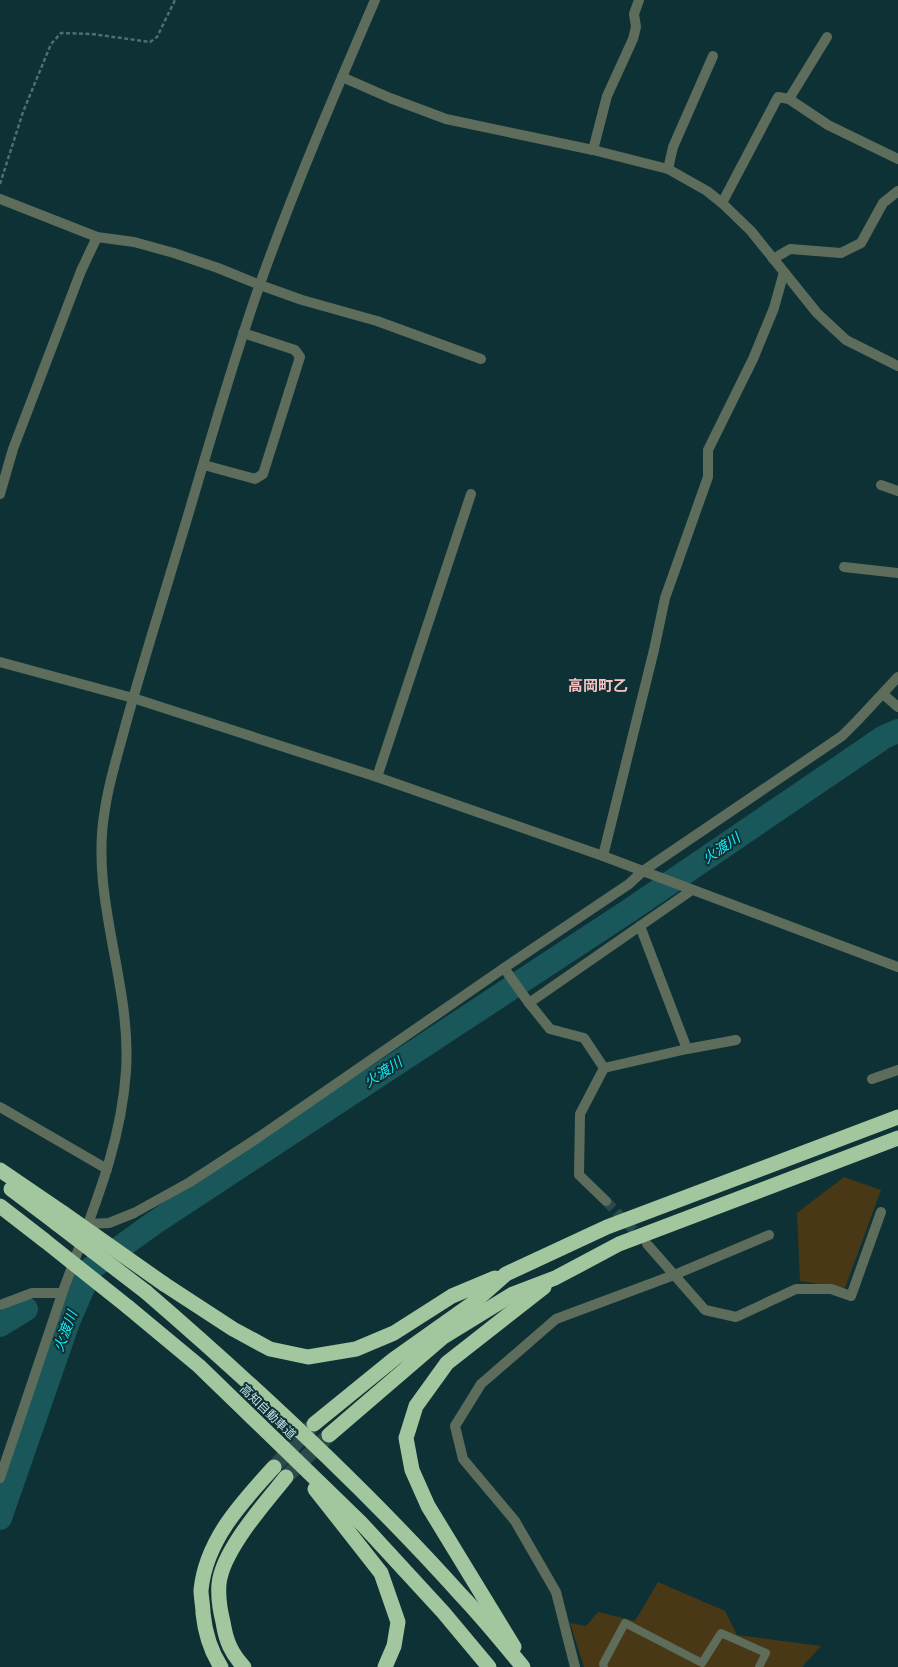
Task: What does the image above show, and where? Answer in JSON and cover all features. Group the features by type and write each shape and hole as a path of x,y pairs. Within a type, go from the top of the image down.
{"highway":[{"path":"0,1181 233,1329 270,1349 308,1357 356,1349 394,1333 452,1296 506,1274 607,1227 898,1117"},
{"path":"329,1435 443,1337 513,1294 555,1278 619,1244 898,1138"},
{"path":"0,1170 59,1218"},
{"name":"高知自動車道","path":"0,1206 199,1366 362,1524 443,1612 489,1667"},
{"name":"高知自動車道","path":"59,1218 213,1350 290,1422 378,1508 462,1595 524,1667"},
{"path":"314,1424 394,1359 474,1303 506,1274"},
{"path":"524,1667 502,1624 428,1506 412,1470 406,1438 416,1406 446,1363 555,1278"},
{"path":"276,1440 381,1573 398,1622 394,1646 385,1667"},
{"path":"221,1667 215,1659 205,1632 201,1591 209,1558 222,1529 247,1496 280,1472 227,1560 219,1583 220,1610 227,1643 244,1667"}],"street":[{"path":"0,1478 62,1293 107,1169 117,1134 123,1100 127,1036 102,872 104,815 110,784 133,698 243,333 284,218 375,0"},
{"path":"593,150 607,96 633,38 636,27 634,14 639,0"},
{"path":"789,99 827,37"},
{"path":"668,169 673,148 713,56"},
{"path":"342,77 446,119 593,150 668,169 707,191 722,203 751,231 817,313 846,340 898,366"},
{"path":"722,203 778,97 789,99 828,125 898,159"},
{"path":"773,259 790,249 840,253 861,243 883,204 898,191"},
{"path":"0,199 97,237 134,242 166,251 218,268 260,285 377,322 481,360"},
{"path":"0,494 16,440 81,271 97,237"},
{"path":"603,856 665,598 708,477 708,450 753,359 774,308 784,272"},
{"path":"204,465 255,479 263,474 300,357 294,350 243,333"},
{"path":"881,485 898,491"},
{"path":"378,777 471,494"},
{"path":"844,567 898,573"},
{"path":"0,662 133,698 378,777 603,856 898,967"},
{"path":"88,1224 109,1223 134,1213 190,1182 506,971 842,736 898,677"},
{"path":"883,694 898,707"},
{"path":"526,999 640,926 687,888"},
{"path":"640,926 687,1049"},
{"path":"506,971 550,1029 584,1038 604,1068"},
{"path":"606,1201 579,1175 580,1114 604,1068 736,1040"},
{"path":"872,1079 898,1070"},
{"path":"0,1107 107,1169"},
{"path":"647,1244 705,1310 736,1317 796,1289 831,1289 850,1296 882,1212"},
{"path":"575,1667 556,1592 515,1521 463,1459 455,1426 481,1384 556,1319 674,1275 769,1234"},
{"path":"0,1305 32,1293 62,1293"}],"lane":[{"path":"604,1667 603,1664 625,1623 702,1663 721,1634 766,1653 759,1667"}],"path":[{"path":"0,184 27,104 51,44 61,33 92,34 150,42 157,37 176,0"}],"shaded area":[{"path":"844,1177 881,1190 845,1288 800,1281 797,1213"},
{"path":"658,1582 725,1611 737,1635 821,1646 802,1667 584,1667 570,1623 586,1626 598,1612 635,1621"}],"waterway":[{"name":"火渡川","path":"79,1277 154,1223 630,910 884,737 898,731"},
{"name":"火渡川","path":"0,1518 68,1322 91,1269"},
{"path":"0,1325 26,1309"}],"tunnel":[{"path":"606,1201 643,1240"},
{"path":"274,1467 312,1426"},
{"path":"286,1477 329,1435"}],"district":[{"name":"高岡町乙","path":"598,685"}]}
